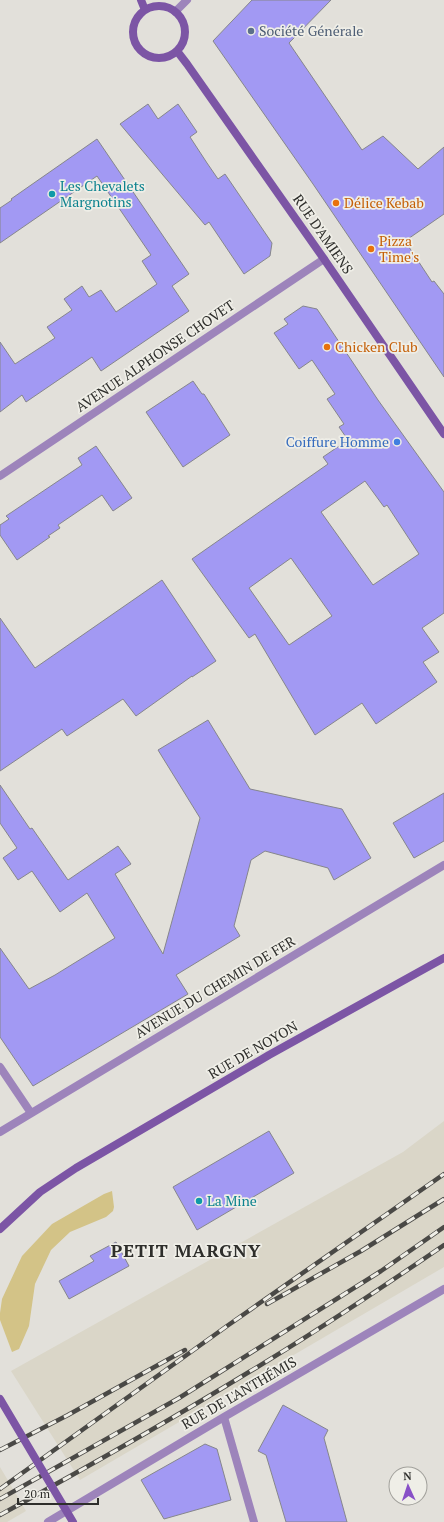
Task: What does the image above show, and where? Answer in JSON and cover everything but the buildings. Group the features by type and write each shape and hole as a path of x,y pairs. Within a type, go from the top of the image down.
{"main road":[{"path":"141,0 145,10"},
{"path":"155,6 166,7 176,12 185,26 185,36 177,51 167,57 156,58 146,54 138,46 134,37 134,26 138,17 145,10 155,6"},
{"name":"RUE D'AMIENS","path":"177,51 324,258 444,434"},
{"name":"RUE DE NOYON","path":"0,1229 40,1192 76,1168 269,1055 444,958"},
{"path":"0,1398 73,1522"}],"street":[{"path":"176,12 187,0"},
{"name":"AVENUE ALPHONSE CHOVET","path":"0,476 324,258"},
{"name":"AVENUE DU CHEMIN DE FER","path":"0,1132 444,865"},
{"path":"0,1067 31,1113"},
{"name":"RUE DE L'ANTHÉMIS","path":"48,1522 224,1417 444,1289"},
{"path":"224,1417 254,1522"}],"shaded area":[{"path":"444,1121 444,1267 80,1480 11,1371 403,1152"},
{"path":"112,1191 113,1211 106,1217 70,1232 51,1250 35,1284 29,1326 19,1349 12,1352 0,1320 0,1313 2,1299 22,1256 52,1224 104,1194"},
{"path":"0,1467 26,1511 7,1522 0,1522"}],"railway":[{"path":"0,1489 227,1326 444,1174"},
{"path":"267,1304 361,1251 444,1199"},
{"path":"0,1499 179,1398 381,1271 444,1227"},
{"path":"0,1515 94,1463 274,1357 348,1310 444,1245"},
{"path":"0,1450 68,1415 185,1350"}],"place":[{"name":"Société Générale","path":"251,31"},
{"name":"Les Chevalets Margnotins","path":"52,194"},
{"name":"Délice Kebab","path":"336,203"},
{"name":"Pizza Time's","path":"371,249"},
{"name":"Chicken Club","path":"327,347"},
{"name":"Coiffure Homme","path":"397,442"},
{"name":"La Mine","path":"199,1201"}],"district":[{"name":"PETIT MARGNY","path":"186,1251"}]}
